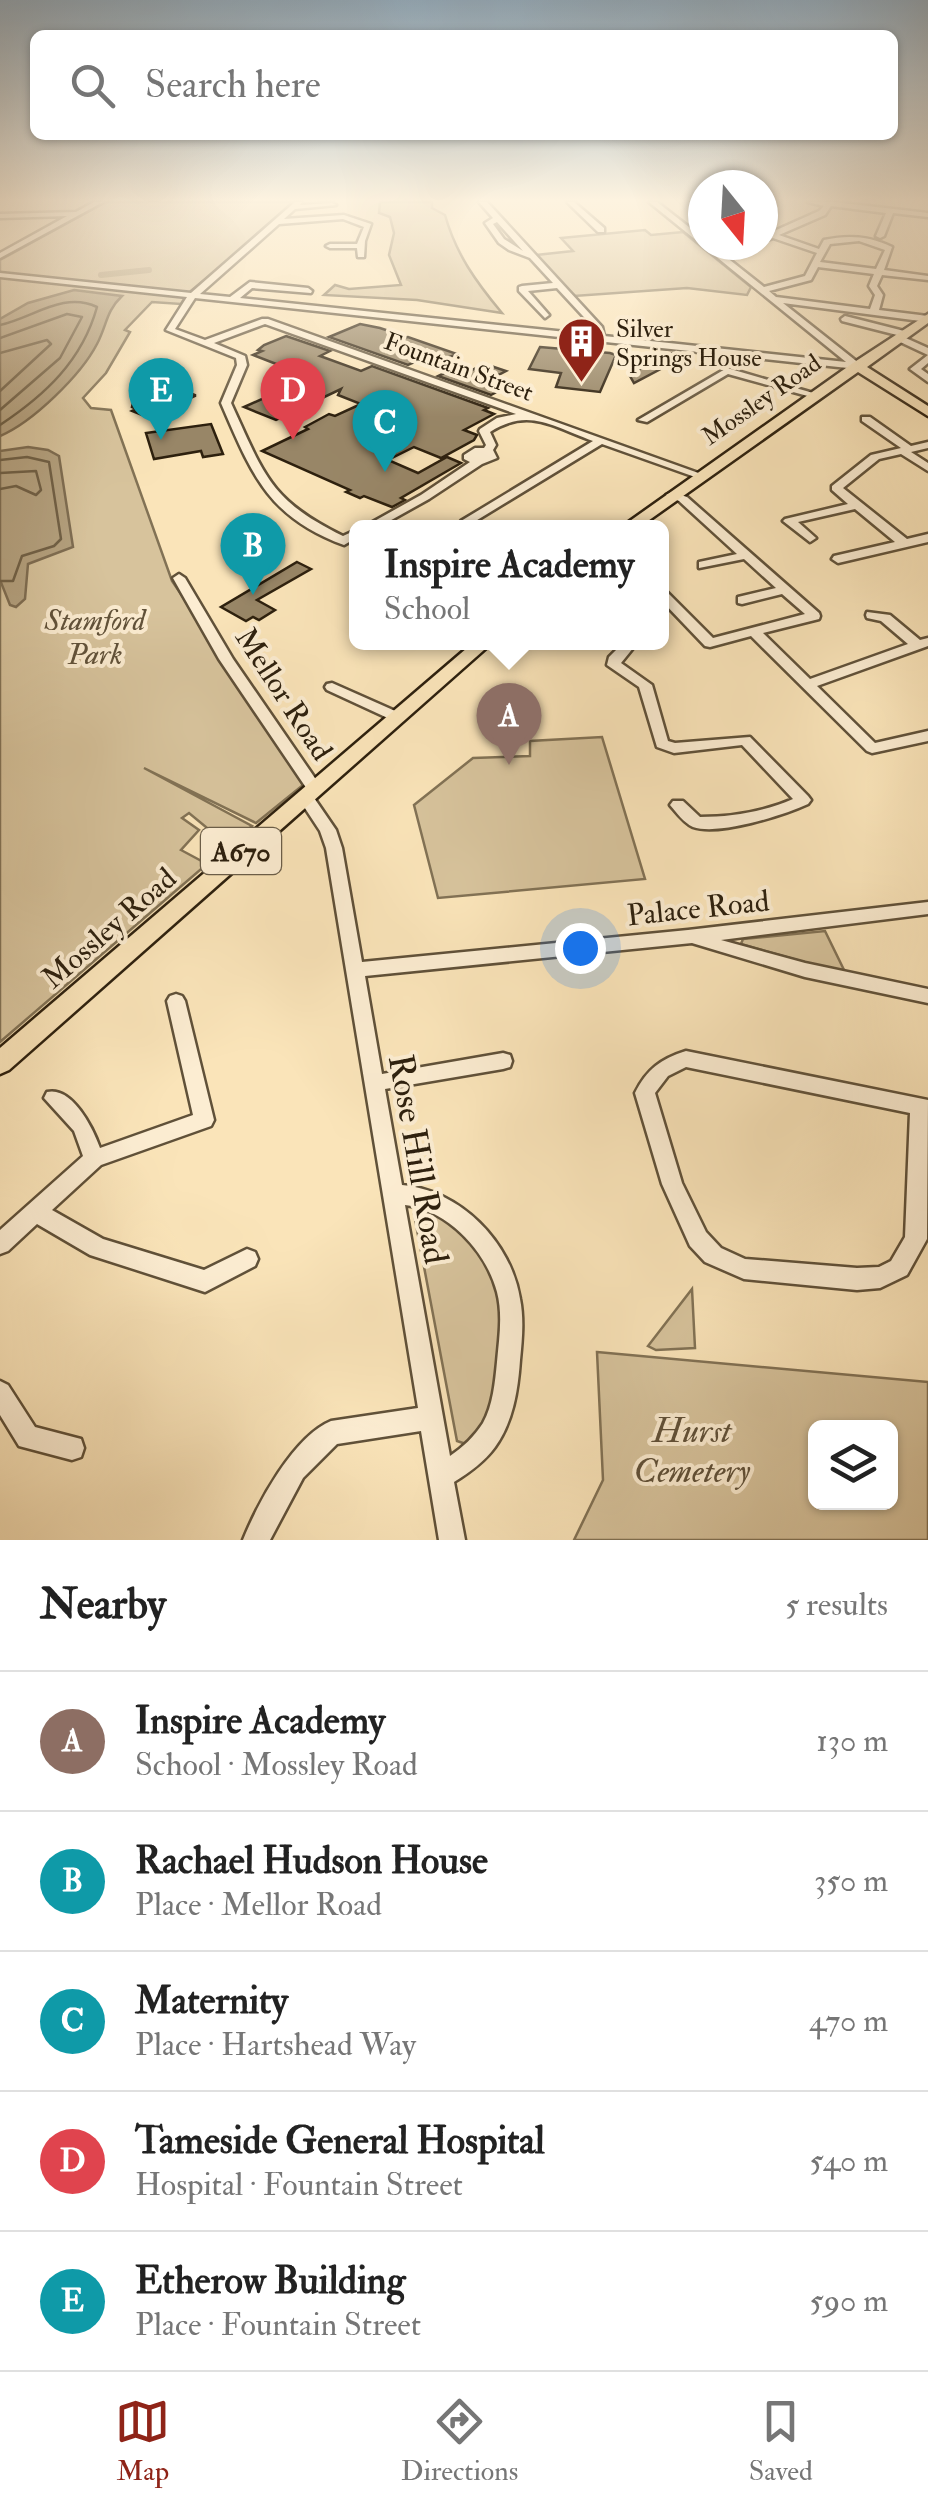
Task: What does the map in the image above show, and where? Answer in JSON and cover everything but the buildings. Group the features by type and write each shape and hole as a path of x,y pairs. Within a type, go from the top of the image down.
{"main road":[{"name":"Mossley Road","path":"638,520 926,320"},
{"path":"857,366 928,412"},
{"name":"Mossley Road","path":"0,1063 476,650"}],"street":[{"path":"218,274 192,296 170,330 240,356 242,366 226,402 261,482 296,516 344,541 349,538"},
{"path":"548,274 599,329 600,340"},
{"path":"743,274 857,366"},
{"path":"763,290 808,278 810,274"},
{"path":"874,311 879,294 873,286 879,274"},
{"path":"895,274 928,278"},
{"path":"0,275 857,366"},
{"path":"510,275 545,314"},
{"path":"522,290 558,285"},
{"path":"232,299 250,286 308,291"},
{"path":"774,299 926,320"},
{"path":"848,308 844,323 902,336 928,355 915,369 928,379"},
{"name":"Fountain Street","path":"206,343 265,320 699,475"},
{"path":"835,349 839,338"},
{"path":"643,420 726,371 816,396"},
{"path":"382,520 478,462 469,459 469,454 487,451 490,445 484,431 524,410"},
{"path":"866,418 928,468"},
{"path":"468,520 602,440"},
{"path":"904,544 840,494 838,483 874,458 928,445"},
{"path":"669,601 710,643 814,616 682,498 672,494"},
{"path":"789,520 853,506"},
{"path":"778,511 810,538"},
{"path":"838,558 928,538"},
{"path":"703,565 746,555"},
{"name":"Mellor Road","path":"179,578 309,792"},
{"path":"742,600 784,590"},
{"path":"872,615 885,618 923,644"},
{"path":"754,632 872,748"},
{"path":"807,685 923,644"},
{"path":"624,650 614,665 645,684 662,744 695,746 744,740 803,800 780,811 727,822 696,822 678,805"},
{"path":"332,687 397,717"},
{"path":"856,752 928,736"},
{"name":"Rose Hill Road","path":"309,792 334,848 452,1540"},
{"name":"Palace Road","path":"353,970 688,937 928,908"},
{"path":"688,937 805,970 928,996"},
{"path":"0,1244 94,1159 204,1120 176,1002"},
{"path":"686,1059 924,1108 916,1239 898,1268 880,1277 857,1280 744,1269 714,1254 698,1239 672,1184 645,1092 654,1075 670,1063 686,1059"},
{"path":"374,1083 503,1061"},
{"path":"54,1098 82,1126 94,1159"},
{"path":"392,1194 427,1198 452,1210 495,1263 509,1294 509,1356 498,1418 484,1442 465,1462 441,1476"},
{"path":"36,1212 98,1248 205,1281 247,1259"},
{"path":"0,1393 28,1437 72,1448"},
{"path":"256,1540 294,1469 331,1434 431,1418"}],"green space":[{"name":"Stamford Park","path":"0,274 212,274 181,304 152,302 125,330 130,332 106,373 83,398 91,408 111,410 172,581 308,781 256,823 144,768 252,826 229,846 189,813 182,818 199,830 181,850 207,864 0,1042"},
{"path":"397,274 473,274 502,313 417,300 324,295 335,285 349,289 401,285"},
{"path":"553,274 735,274 751,287 747,295 687,288 574,296"},
{"path":"602,737 645,879 438,898 414,805 473,758 530,756 530,741"},
{"path":"825,931 846,974 741,944 743,939"},
{"path":"424,1207 447,1217 468,1236 493,1272 501,1297 500,1362 492,1406 479,1436 466,1444 457,1441 414,1214"},
{"path":"692,1289 695,1348 656,1350 648,1346"},
{"name":"Hurst Cemetery","path":"597,1352 928,1382 928,1540 574,1540 603,1480"}],"water":[{"path":"74,290 122,296 90,356 68,383 27,420 0,436 0,319 28,303"},
{"path":"28,447 59,456 73,547 28,564 25,599 16,607 10,605 0,580 0,451"}],"waterway":[{"path":"101,275 112,274"}],"place":[{"name":"Silver Springs House","path":"581,384"},
{"name":"Etherow Building","path":"161,440"},
{"name":"Tameside General Hospital","path":"293,440"},
{"name":"Maternity","path":"385,472"},
{"name":"Rachael Hudson House","path":"253,595"},
{"name":"Inspire Academy","path":"509,765"}]}
